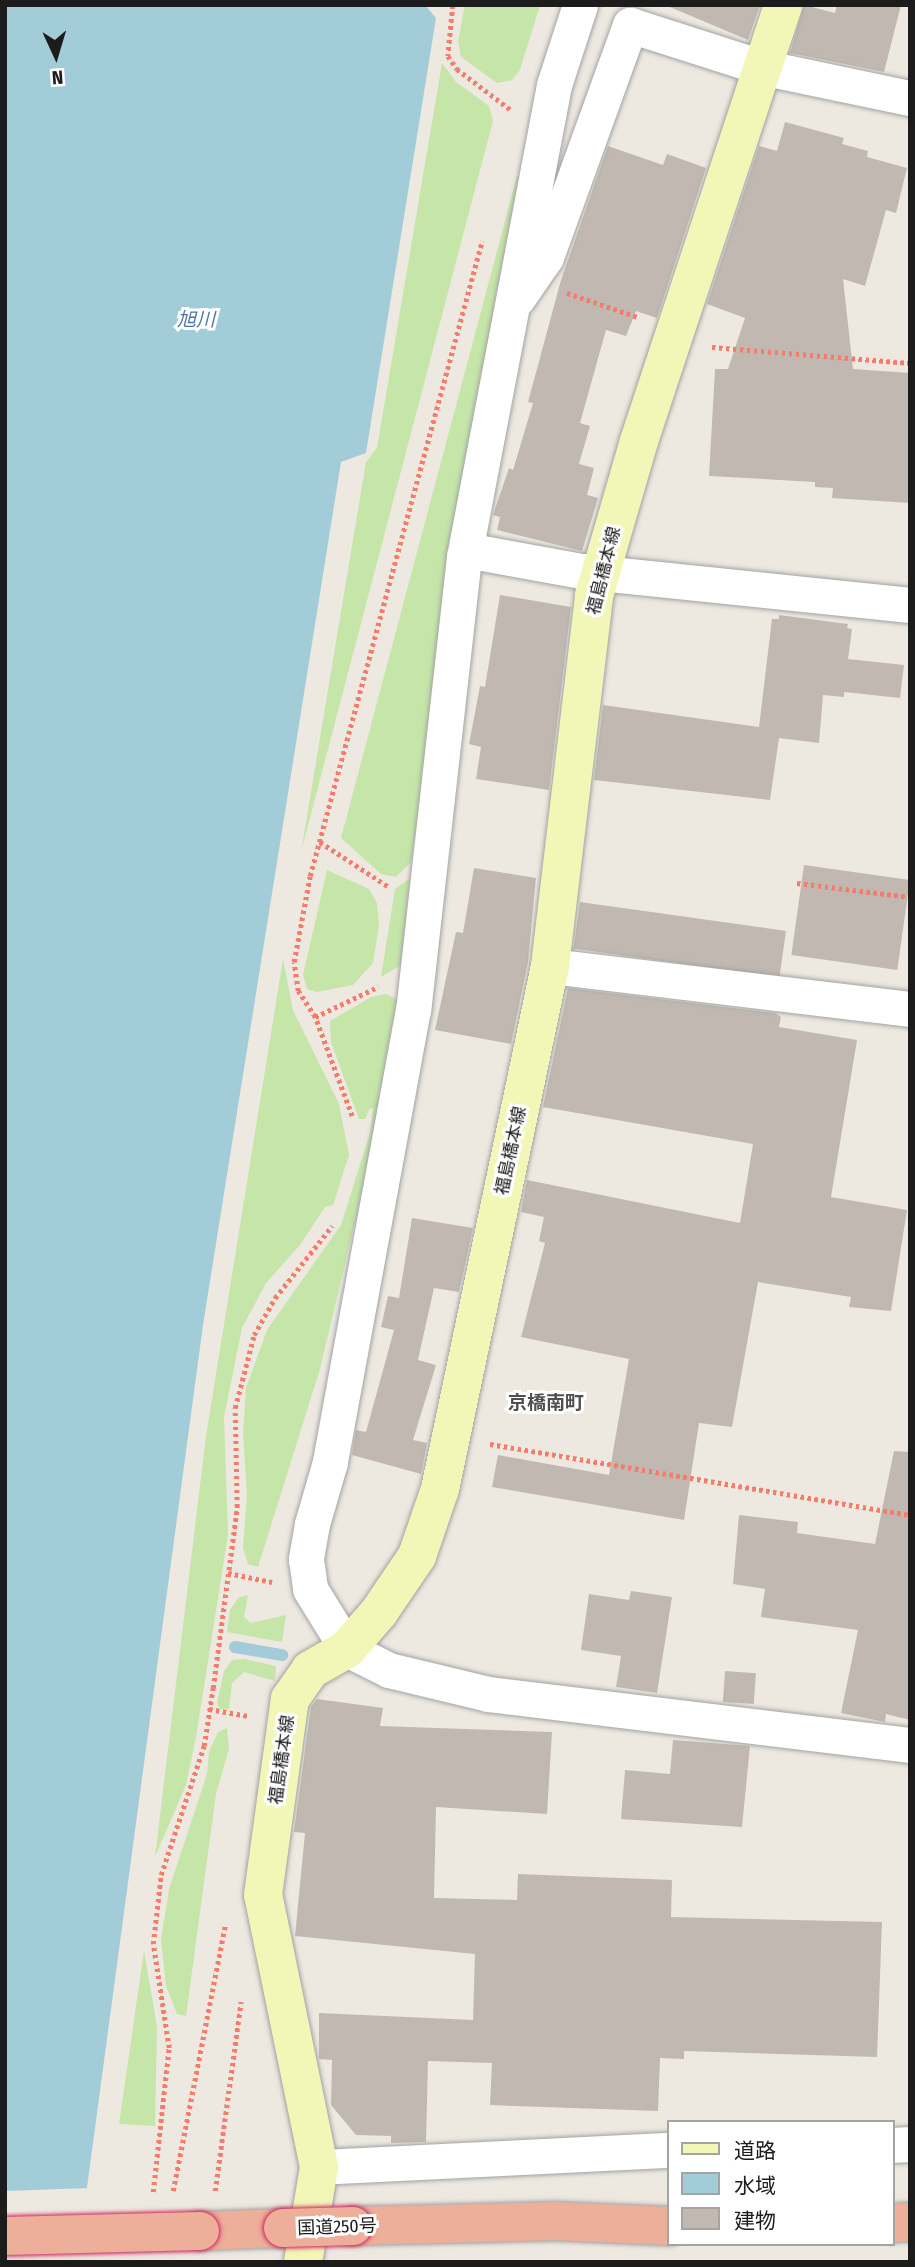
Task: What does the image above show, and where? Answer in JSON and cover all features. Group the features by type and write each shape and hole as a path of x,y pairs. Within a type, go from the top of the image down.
{"highway":[{"name":"国道250号","path":"5,2236 207,2216 283,2228 552,2221 666,2226"}],"main road":[{"name":"福島橋本線","path":"303,2262 319,2167 264,1895 290,1699 310,1670 347,1649 379,1612 416,1556 440,1489 550,966 594,596 673,337 783,5"}],"street":[{"path":"580,5 554,85 466,551 417,981 330,1462 306,1559 310,1589 347,1649 389,1670 488,1694 910,1745"},
{"path":"510,308 546,257 630,24 761,67 910,98"},
{"path":"466,551 602,571 910,605"},
{"path":"550,966 910,1009"},
{"path":"319,2167 666,2150"}],"path":[{"path":"453,5 448,56 457,69 514,112 518,100"},
{"path":"354,1121 315,1017 298,991 294,962 320,842 484,232"},
{"path":"531,279 673,337 910,363"},
{"path":"320,842 389,887 429,858"},
{"path":"797,883 910,897"},
{"path":"315,1017 371,988 417,981"},
{"path":"151,2197 158,2174 169,2048 153,1944 161,1875 204,1746 237,1507 235,1408 254,1335 275,1298 337,1220"},
{"path":"452,1437 910,1515"},
{"path":"171,2200 228,1913"},
{"path":"207,2216 243,1993"}],"green space":[{"path":"465,5 540,5 520,70 512,80 497,83 461,57 458,41"},
{"path":"442,63 456,82 489,106 493,121 301,852 366,462 377,448"},
{"path":"517,176 522,177 411,862 396,877 381,874 341,838"},
{"path":"327,870 369,889 377,903 379,926 373,963 353,985 317,992 307,989 303,975"},
{"path":"410,878 401,965 381,977 395,889"},
{"path":"283,959 293,1010 339,1104 349,1155 333,1205 325,1207 300,1245 266,1283 242,1328 224,1417 228,1535 196,1737 186,1785 155,1857 206,1436"},
{"path":"386,994 398,1000 374,1142 320,1369 258,1567 248,1564 243,1548 247,1495 243,1433 246,1388 267,1330 341,1225 370,1133 373,1109 370,1108 365,1119 359,1119 331,1042 330,1021 371,997"},
{"path":"248,1595 244,1617 251,1623 286,1615 282,1642 227,1632 230,1610 239,1597"},
{"path":"244,1659 276,1666 275,1681 244,1672 232,1683 229,1709 220,1709 217,1703 224,1671 232,1660"},
{"path":"227,1728 229,1749 216,1794 186,2016 177,2014 166,1986 161,1940 169,1889 207,1774 209,1752 218,1732"},
{"path":"144,1951 157,2027 155,2126 119,2124"}],"water":[{"name":"旭川","path":"5,5 425,5 436,18 366,453 341,462 203,1325 77,2262 5,2262"}],"pier":[{"path":"91,2188 81,2262 5,2262 5,2191"}],"building":[{"path":"665,5 760,5 748,40"},
{"path":"804,5 835,13 837,5 901,5 884,72 790,53"},
{"path":"785,122 844,138 842,144 868,151 867,157 907,168 896,213 886,210 865,286 843,279 853,369 910,373 910,503 832,498 833,488 815,487 815,482 709,476 715,369 728,369 745,318 707,304 759,146 777,151"},
{"path":"608,146 663,165 667,154 706,168 657,318 636,311 626,336 606,330 580,423 590,426 579,464 594,468 587,495 598,498 582,551 497,530 500,517 493,515 509,468 513,470 533,403 528,402 561,280"},
{"path":"500,595 571,607 549,790 476,779 481,747 469,744 480,686 485,687"},
{"path":"779,615 848,624 847,628 852,629 848,659 904,665 900,698 844,692 844,697 823,695 819,743 779,738 770,800 594,780 603,705 759,727 772,619 779,619"},
{"path":"804,865 910,880 897,970 791,955"},
{"path":"474,868 536,878 528,962 511,1044 435,1030 456,932 463,933"},
{"path":"580,902 786,931 779,977 573,949"},
{"path":"568,988 775,1013 781,1017 779,1027 857,1040 831,1197 907,1210 891,1311 849,1307 851,1297 758,1282 732,1427 699,1423 684,1520 492,1487 498,1455 609,1475 629,1359 521,1337 545,1243 539,1241 544,1217 521,1212 527,1180 740,1223 753,1144 543,1107"},
{"path":"412,1218 473,1228 459,1292 434,1288 418,1360 436,1365 413,1440 427,1443 421,1474 352,1455 356,1430 366,1432 394,1330 381,1327 388,1296 399,1298"},
{"path":"894,1451 910,1452 910,1720 886,1714 885,1722 841,1713 858,1630 761,1617 765,1589 733,1584 739,1515 798,1522 797,1533 875,1544"},
{"path":"631,1591 672,1597 657,1693 616,1687 621,1656 581,1650 589,1594 629,1600"},
{"path":"725,1671 756,1673 754,1704 723,1702"},
{"path":"317,1699 383,1708 380,1726 552,1732 547,1814 436,1807 434,1898 517,1900 518,1874 672,1880 671,1917 882,1922 877,2057 684,2051 684,2059 660,2058 658,2111 490,2105 492,2063 428,2061 426,2142 391,2143 391,2136 356,2135 331,2105 332,2060 319,2059 319,2013 473,2020 475,1954 295,1936 305,1833 294,1832 311,1707"},
{"path":"673,1740 750,1746 742,1827 621,1819 625,1770 670,1774"}],"waterway":[{"path":"235,1647 282,1655"}],"district":[{"name":"京橋南町","path":"546,1403"}]}
